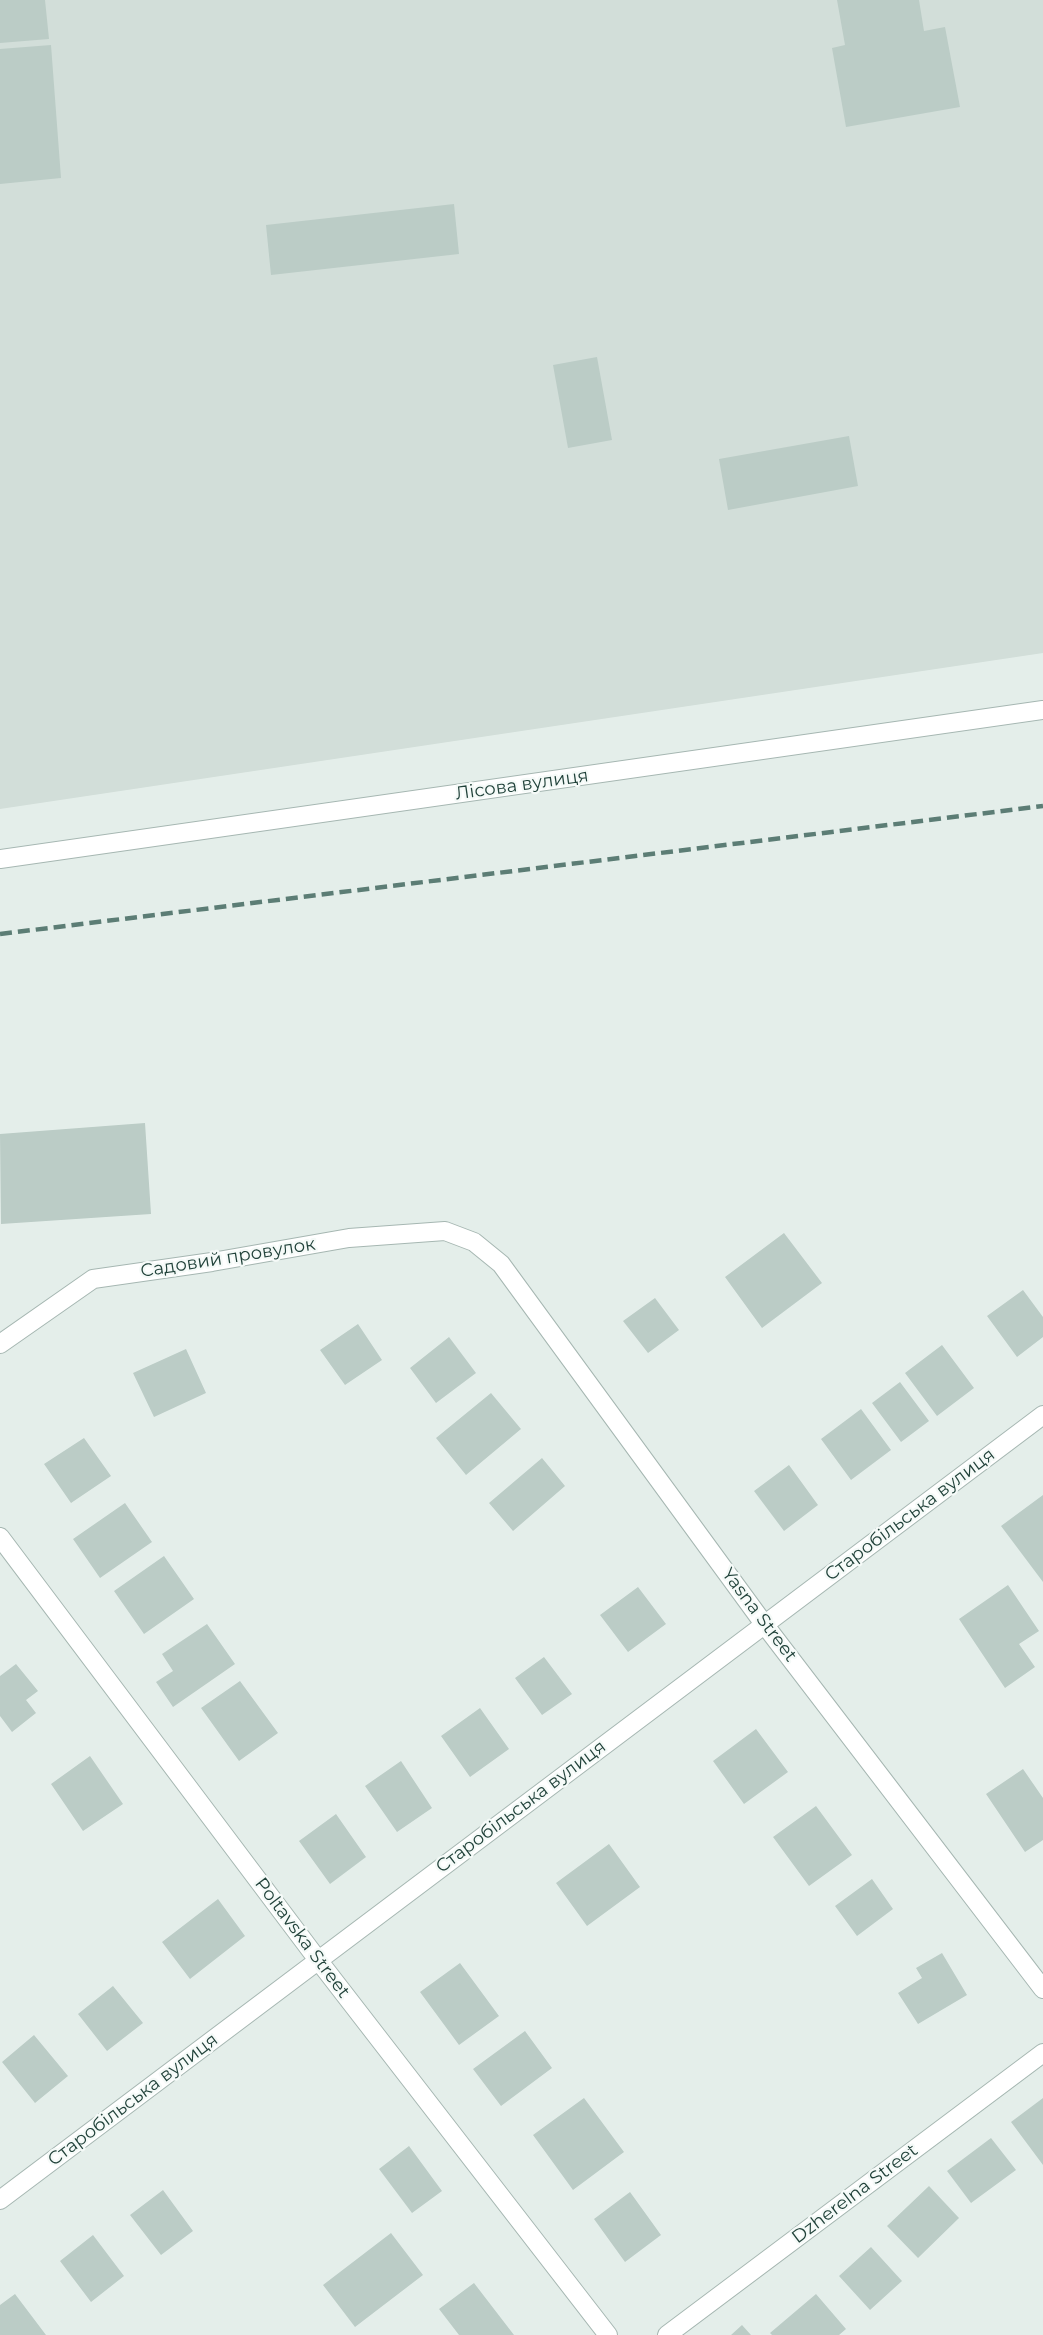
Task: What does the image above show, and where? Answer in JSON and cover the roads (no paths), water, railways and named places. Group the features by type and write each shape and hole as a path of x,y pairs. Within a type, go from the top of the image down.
{"street":[{"name":"Лісова вулиця","path":"0,859 1043,710"},
{"name":"Садовий провулок","path":"0,1344 93,1279 212,1262 349,1238 445,1231 474,1242"},
{"name":"Yasna Street","path":"474,1242 501,1264 765,1624 1043,1989"},
{"name":"Старобільська вулиця","path":"0,2200 1043,1415"},
{"name":"Poltavska Street","path":"0,1537 318,1960 608,2335"},
{"name":"Dzherelna Street","path":"667,2335 1043,2053"}],"railway":[{"path":"0,934 1043,806"}]}
